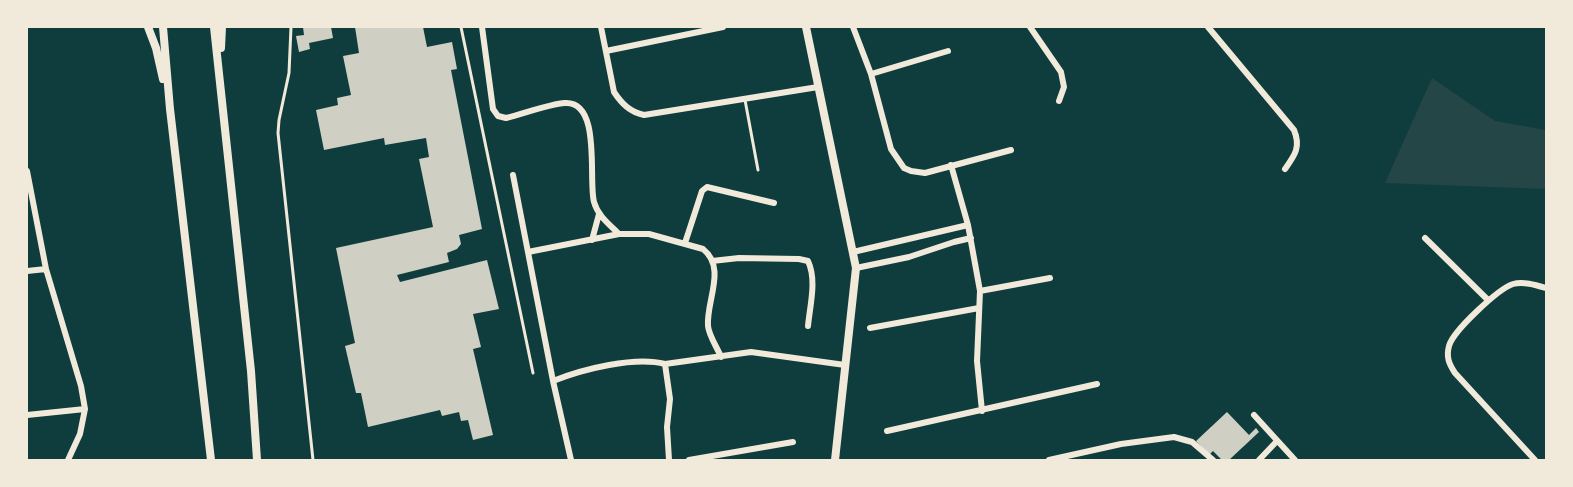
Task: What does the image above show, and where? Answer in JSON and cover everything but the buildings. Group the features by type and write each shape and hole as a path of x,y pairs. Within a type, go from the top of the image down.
{"main road":[{"path":"148,27 156,48 170,109"},
{"path":"164,27 170,109 212,460"},
{"path":"214,27 250,360 257,460"},
{"path":"221,82 222,27"}],"street":[{"path":"482,27 493,109 498,116 506,118 565,103 577,106 586,120 592,146 591,188 598,214 592,240"},
{"path":"601,27 614,92 619,100 634,113 644,115 818,87"},
{"path":"606,51 723,27"},
{"path":"806,27 856,268 835,460"},
{"path":"853,27 871,74 891,149 899,162 911,171 925,173 1011,150"},
{"path":"1030,27 1061,72 1064,87 1059,101"},
{"path":"1208,27 1294,130 1298,139 1298,150 1285,169"},
{"path":"871,74 948,51"},
{"path":"951,165 971,238 980,291 977,361 982,411"},
{"path":"27,171 45,269 86,409 80,434 68,460"},
{"path":"513,175 571,460"},
{"path":"685,243 702,191 707,187 774,203"},
{"path":"598,214 619,234"},
{"path":"853,252 968,225"},
{"path":"528,252 619,234 649,234 703,249 715,268 708,324 720,357"},
{"path":"1425,237 1488,300"},
{"path":"856,268 909,257 971,238"},
{"path":"712,261 739,258 808,261 813,280 808,326"},
{"path":"27,271 45,269"},
{"path":"980,291 1050,278"},
{"path":"1535,460 1455,373 1448,358 1452,339 1488,300 1515,283 1546,288"},
{"path":"870,328 979,308"},
{"path":"554,381 570,374 640,360 665,364 759,352 845,365"},
{"path":"665,364 670,399 666,428 669,460"},
{"path":"887,431 1097,384"},
{"path":"27,415 86,409"},
{"path":"1254,415 1295,460"},
{"path":"1049,460 1121,444 1174,437 1192,442 1213,460"},
{"path":"1259,460 1277,441"},
{"path":"689,460 793,442"}],"lane":[{"path":"291,27 289,73 278,133 313,460"},
{"path":"461,27 533,373"},
{"path":"744,99 758,170"}],"shaded area":[{"path":"1432,78 1495,121 1546,130 1546,189 1385,183"}]}
